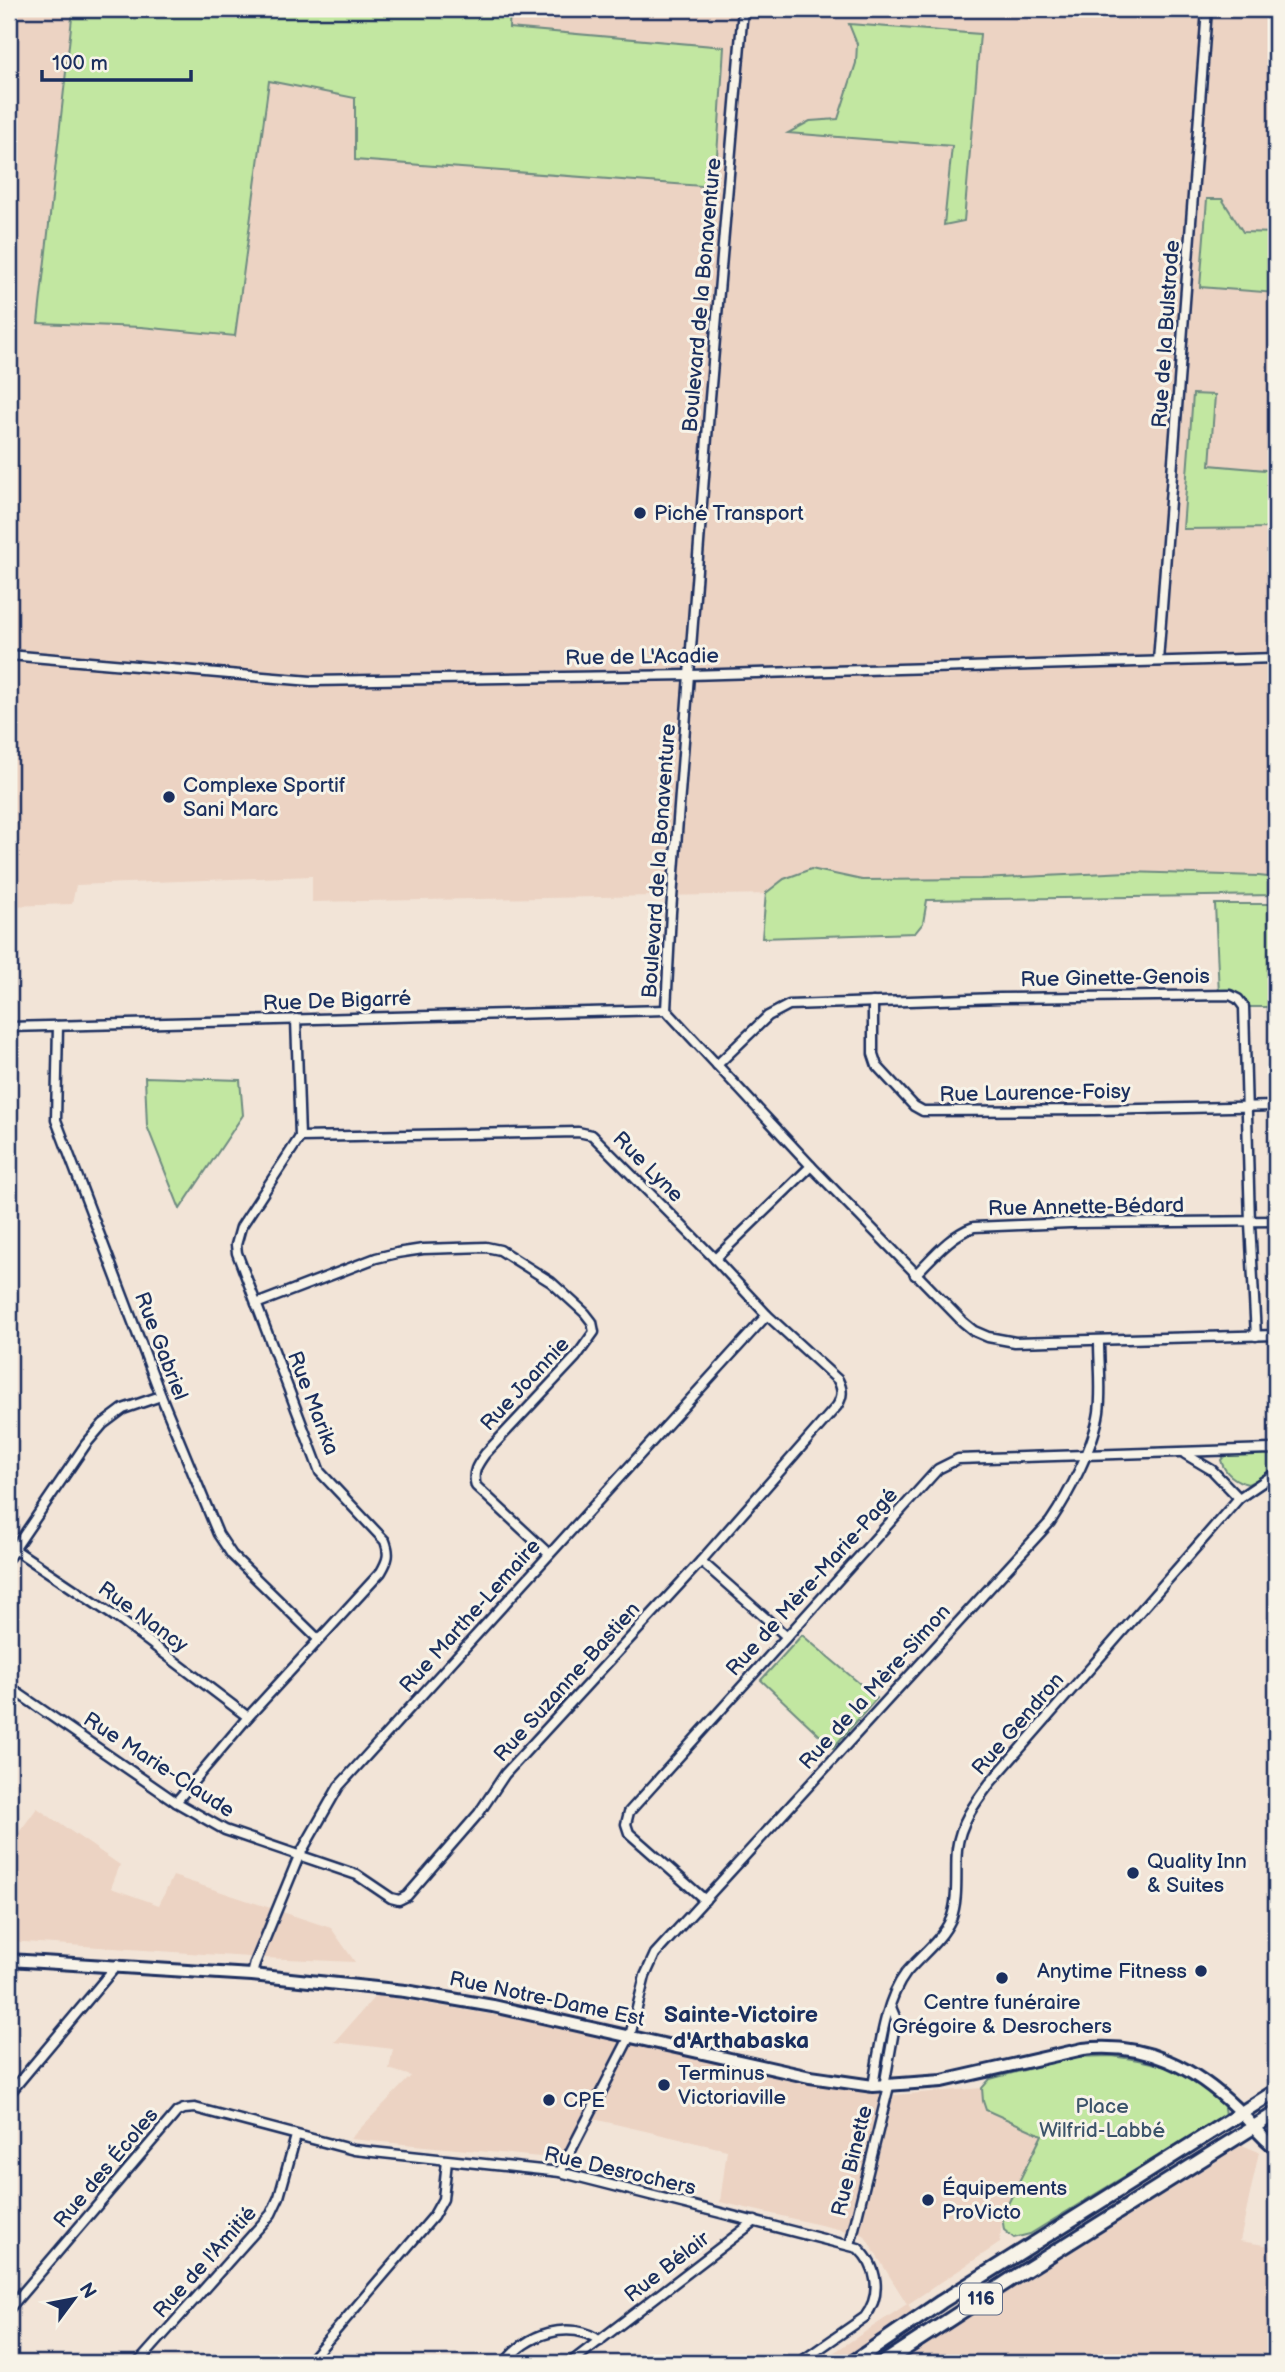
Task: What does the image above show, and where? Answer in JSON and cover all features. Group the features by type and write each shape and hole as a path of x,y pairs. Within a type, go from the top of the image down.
{"main road":[{"name":"116","path":"852,2363 941,2302 1276,2091"},
{"name":"116","path":"883,2363 1276,2113"}],"street":[{"name":"Boulevard de la Bonaventure","path":"743,9 710,398 666,1010 915,1275 974,1331 988,1337 1015,1342 1276,1335"},
{"name":"Rue de la Bulstrode","path":"1158,661 1207,9"},
{"name":"Rue de L'Acadie","path":"9,655 311,681 690,675 1276,658"},
{"name":"Rue Ginette-Genois","path":"717,1065 755,1028 778,1009 789,1005 1230,995 1238,999 1244,1007 1256,1336"},
{"name":"Rue Laurence-Foisy","path":"873,1002 873,1054 877,1066 914,1106 923,1111 1276,1105"},
{"name":"Rue De Bigarré","path":"9,1027 666,1010"},
{"path":"296,1019 300,1137"},
{"name":"Rue Gabriel","path":"58,1026 56,1120 161,1396 223,1543 318,1639"},
{"name":"Rue Lyne","path":"300,1137 578,1132 592,1135 767,1315 838,1380 843,1390 837,1406"},
{"name":"Rue Marika","path":"176,1802 248,1717 381,1572 389,1551 385,1541 320,1472 237,1253 237,1236 300,1137"},
{"path":"715,1259 811,1166"},
{"name":"Rue Annette-Bédard","path":"915,1275 949,1241 962,1231 974,1227 1276,1221"},
{"name":"Rue Joannie","path":"256,1304 376,1258 423,1249 486,1247 500,1250 551,1282 585,1313 592,1322 594,1332 576,1357 485,1454 474,1469 473,1477 476,1486 549,1554"},
{"name":"Rue Marthe-Lemaire","path":"252,1975 299,1856 340,1786 767,1315"},
{"name":"Rue de la Mère-Simon","path":"560,2172 630,2036 649,1965 656,1954 1050,1522 1070,1489 1098,1415 1099,1341"},
{"path":"11,1553 86,1444 103,1424 123,1409 161,1396"},
{"name":"Rue Suzanne-Bastien","path":"299,1856 357,1875 391,1898 398,1900 407,1896 479,1813 505,1774 701,1561 837,1406"},
{"name":"Rue de Mère-Marie-Pagé","path":"705,1900 629,1833 626,1824 629,1812 938,1469 958,1459 1270,1449 1276,1451"},
{"path":"1183,1452 1212,1471 1239,1497 1276,1473"},
{"name":"Rue Gendron","path":"882,2086 884,2021 906,1974 937,1940 951,1918 958,1840 973,1806 990,1783 1239,1497"},
{"name":"Rue Nancy","path":"11,1553 123,1622 248,1717"},
{"path":"701,1561 786,1636"},
{"name":"Rue Marie-Claude","path":"9,1687 176,1802 225,1830 299,1856"},
{"name":"Rue Notre-Dame Est","path":"9,1960 329,1981 416,1992 630,2036 810,2077 882,2086 942,2081 1083,2049 1124,2049 1162,2057 1206,2081 1276,2148"},
{"path":"9,2094 117,1965"},
{"name":"Rue Binette","path":"799,2363 865,2317 874,2302 877,2284 873,2267 864,2253 850,2245 882,2086"},
{"name":"Rue des Écoles","path":"9,2309 177,2112 195,2108 296,2136"},
{"name":"Rue Desrochers","path":"296,2136 354,2150 560,2172 850,2245"},
{"name":"Rue de l'Amitié","path":"138,2363 271,2214 279,2197 296,2136"},
{"path":"308,2363 433,2217 443,2199 447,2161"},
{"name":"Rue Bélair","path":"570,2363 755,2221"},
{"path":"505,2363 521,2346 548,2332 580,2333 600,2341"}],"shaded area":[{"path":"9,9 1276,9 1276,885 312,902 312,876 76,885 72,904 9,906"},
{"path":"37,1808 120,1865 111,1888 159,1905 173,1876 331,1928 355,1962 9,1941 9,1846"},
{"path":"376,1995 566,2027 846,2089 895,2095 982,2088 987,2110 1042,2135 1002,2216 1000,2243 908,2304 931,2340 1242,2145 1259,2152 1240,2241 1276,2247 1276,2363 818,2363 907,2304 864,2235 720,2202 727,2150 585,2117 562,2159 350,2139 411,2076 389,2069 393,2049 335,2042"}],"green space":[{"path":"73,9 510,9 509,28 724,47 715,187 355,160 355,98 269,81 235,336 141,327 38,323"},
{"path":"849,24 980,34 964,221 944,225 952,146 788,133 810,121 838,119 856,63 857,44"},
{"path":"1207,199 1222,199 1243,232 1276,233 1276,293 1200,287"},
{"path":"1193,394 1215,395 1210,465 1276,471 1276,528 1183,529"},
{"path":"811,869 862,880 981,879 1128,872 1259,876 1276,878 1276,895 927,900 923,923 915,933 762,938 766,893 784,879"},
{"path":"1215,904 1276,904 1276,1007 1244,1007 1238,999 1219,994"},
{"path":"145,1077 240,1080 243,1115 180,1209 147,1126"},
{"path":"1267,1451 1276,1457 1276,1467 1271,1473 1248,1484 1231,1476 1221,1460 1227,1453"},
{"path":"802,1635 877,1698 833,1748 761,1680"},
{"name":"Place Wilfrid-Labbé","path":"1112,2056 1145,2061 1183,2074 1223,2100 1225,2115 1030,2234 1014,2238 1004,2230 1002,2216 1042,2135 986,2110 982,2088 990,2079 1074,2057"}],"place":[{"name":"Piché Transport","path":"640,513"},
{"name":"Complexe Sportif Sani Marc","path":"169,797"},
{"name":"Quality Inn & Suites","path":"1133,1873"},
{"name":"Anytime Fitness","path":"1201,1971"},
{"name":"Centre funéraire Grégoire & Desrochers","path":"1002,1978"},
{"name":"Terminus Victoriaville","path":"664,2085"},
{"name":"CPE","path":"549,2100"},
{"name":"Équipements ProVicto","path":"928,2200"}],"district":[{"name":"Sainte-Victoire d'Arthabaska","path":"741,2028"}]}
